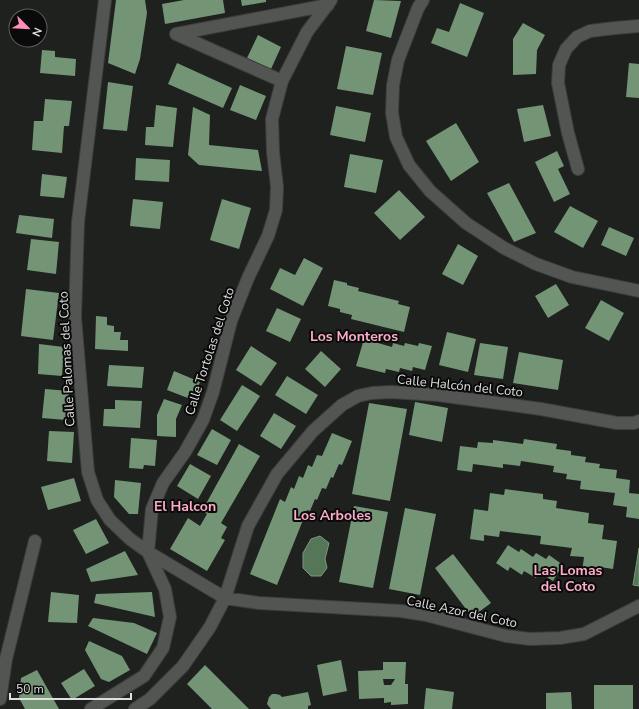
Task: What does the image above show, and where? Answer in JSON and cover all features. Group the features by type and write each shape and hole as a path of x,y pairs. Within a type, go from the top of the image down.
{"street":[{"name":"Calle Palomas del Coto","path":"105,0 78,222 75,317 88,472 97,500 110,520 130,539 148,552 225,598"},
{"path":"423,0 418,8 398,60 392,85 392,113 396,137 409,165 430,191 466,223 504,248 536,264 572,277 639,291"},
{"name":"Calle Tortolas del Coto","path":"148,552 152,509 163,483 185,452 203,420 213,392 231,321 248,278 268,236 276,210 277,187 273,152 272,119 282,81 307,32 329,2"},
{"path":"282,81 176,34 329,2"},
{"path":"578,168 568,133 558,83 559,65 566,49 577,37 590,31 639,26"},
{"name":"Calle Halcón del Coto","path":"135,709 150,700 183,666 210,627 225,598 248,526 277,474 313,431 342,405 358,396 372,392 391,392 438,395 541,409 617,423 634,423 639,421"},
{"path":"0,699 6,659 35,541"},
{"name":"Calle Palomas del Coto","path":"91,709 144,676 163,648 170,617 165,589 148,552"},
{"name":"Calle Azor del Coto","path":"225,598 260,603 426,615 506,636 530,639 560,638 584,634 639,606"}],"shaded area":[{"path":"320,536 329,543 325,559 327,568 321,576 311,576 303,568 303,553 311,539"},
{"path":"639,548 639,586 633,585"}],"building":[{"path":"116,0 145,0 147,13 140,59 135,74 108,63"},
{"path":"184,0 223,0 225,13 165,24 162,4"},
{"path":"241,0 266,0 266,2 242,6"},
{"path":"374,0 401,1 391,38 366,31"},
{"path":"460,3 484,13 467,57 431,43 437,28 449,32"},
{"path":"523,23 545,35 537,50 536,74 513,75 513,39"},
{"path":"258,35 281,47 271,69 247,58"},
{"path":"346,46 382,53 373,95 337,89"},
{"path":"42,50 55,51 55,57 76,59 75,76 40,73"},
{"path":"177,63 232,88 223,108 168,84"},
{"path":"629,63 639,64 639,98 626,97"},
{"path":"108,82 133,86 127,131 103,129"},
{"path":"240,85 266,96 256,120 230,110"},
{"path":"45,99 72,101 69,126 64,126 62,153 32,150 34,121 43,121"},
{"path":"156,105 177,108 173,147 145,145 146,127 154,127"},
{"path":"543,105 551,136 524,142 517,109"},
{"path":"336,106 371,113 365,142 330,135"},
{"path":"193,107 210,115 209,145 258,150 262,171 199,165 188,155"},
{"path":"456,123 479,162 451,181 426,141"},
{"path":"557,151 564,166 558,169 570,194 554,202 535,162"},
{"path":"350,154 383,160 376,193 344,187"},
{"path":"136,158 170,160 169,182 135,180"},
{"path":"42,174 67,177 64,198 40,196"},
{"path":"509,183 536,233 514,242 487,193"},
{"path":"399,190 425,217 400,240 374,213"},
{"path":"133,199 163,202 160,229 130,226"},
{"path":"222,199 251,208 239,249 210,240"},
{"path":"570,206 598,221 583,248 554,232"},
{"path":"19,215 54,219 52,238 16,233"},
{"path":"609,227 634,238 626,256 601,245"},
{"path":"31,239 59,242 56,274 27,270"},
{"path":"458,244 478,256 463,285 442,274"},
{"path":"304,258 323,268 303,306 270,289 280,268 295,275"},
{"path":"334,280 359,288 358,291 399,301 398,304 410,307 404,332 351,319 352,315 340,312 340,309 328,306"},
{"path":"556,284 569,305 548,318 535,296"},
{"path":"26,289 59,293 53,340 21,336"},
{"path":"601,300 624,313 609,341 585,328"},
{"path":"277,308 301,319 290,342 266,331"},
{"path":"96,316 107,317 107,325 114,326 114,332 121,332 120,340 128,340 128,351 95,349"},
{"path":"447,332 476,339 468,372 439,365"},
{"path":"364,339 392,347 393,343 404,346 405,343 418,346 419,343 432,346 425,370 413,367 412,371 400,368 399,372 386,369 385,373 356,366"},
{"path":"480,343 508,347 503,379 474,375"},
{"path":"39,344 64,347 62,376 38,374"},
{"path":"251,346 277,363 261,386 236,370"},
{"path":"321,351 341,369 325,387 305,369"},
{"path":"519,352 563,360 558,390 513,383"},
{"path":"109,365 144,367 142,388 107,386"},
{"path":"174,371 200,382 193,400 167,390"},
{"path":"287,376 318,395 306,414 275,395"},
{"path":"242,385 260,396 237,431 220,420"},
{"path":"45,389 69,391 66,420 42,418"},
{"path":"164,399 182,405 176,419 176,437 157,436 157,415"},
{"path":"115,400 142,401 140,428 103,426 104,409 115,409"},
{"path":"415,402 448,408 442,442 409,435"},
{"path":"369,403 407,409 390,501 352,494"},
{"path":"274,413 296,426 281,449 260,436"},
{"path":"212,429 231,440 217,465 197,455"},
{"path":"49,431 74,432 72,463 47,461"},
{"path":"332,433 352,441 342,465 339,464 326,489 322,488 310,511 307,510 277,585 250,574 280,499 285,502 291,487 294,489 299,476 303,478 308,465 312,467 317,455 322,456"},
{"path":"131,438 157,440 155,466 144,465 143,469 129,468"},
{"path":"524,439 557,444 556,449 571,451 571,455 586,457 585,462 600,464 599,468 617,470 616,478 630,480 629,493 639,494 639,519 626,517 627,507 613,505 615,493 580,489 581,481 566,479 567,474 553,472 554,466 521,461 520,466 503,464 503,468 473,464 472,472 457,470 460,446 477,448 478,442 493,443 493,440 523,444"},
{"path":"239,444 260,456 221,523 227,527 221,538 225,540 207,571 170,549 188,518 200,526 207,514 202,511"},
{"path":"190,464 211,476 198,499 177,486"},
{"path":"74,478 81,501 48,510 41,487"},
{"path":"115,480 141,483 138,514 129,514 114,497"},
{"path":"505,489 543,494 543,499 557,501 556,508 589,513 588,523 604,525 602,539 617,541 613,569 600,567 599,574 582,572 584,557 570,556 572,548 540,544 541,536 500,531 499,537 484,535 484,541 470,539 474,509 488,511 490,493 504,495"},
{"path":"354,506 388,512 373,588 339,582"},
{"path":"405,508 436,514 420,595 389,589"},
{"path":"96,519 109,543 86,554 73,530"},
{"path":"508,545 519,552 521,549 533,557 536,553 546,559 549,555 563,565 553,581 539,572 536,578 524,571 522,575 510,567 508,571 496,563"},
{"path":"125,551 138,575 91,582 86,569"},
{"path":"453,554 491,603 472,617 435,568"},
{"path":"51,592 79,595 77,623 48,622"},
{"path":"152,592 155,617 94,603 96,594"},
{"path":"93,618 134,623 157,633 147,654 88,626"},
{"path":"89,641 122,656 130,670 109,682 101,679 85,650"},
{"path":"341,660 347,691 323,696 317,665"},
{"path":"383,662 406,662 405,684 408,684 408,704 391,705 391,702 384,703 384,698 359,699 358,671 383,670","holes":["383,679 395,679 391,685 384,685"]},
{"path":"205,665 249,709 212,709 187,684"},
{"path":"84,669 95,686 72,700 61,683"},
{"path":"37,670 59,709 25,709 19,698 21,678"},
{"path":"594,685 633,685 633,709 594,709"},
{"path":"426,688 454,692 452,709 424,709"},
{"path":"308,692 311,705 308,706 308,709 271,709 267,704 269,697 272,694 280,695 282,697"},
{"path":"571,692 572,709 546,709 546,693"}],"district":[{"name":"Los Monteros","path":"354,336"},
{"name":"El Halcon","path":"185,506"},
{"name":"Los Arboles","path":"332,515"},
{"name":"Las Lomas del Coto","path":"568,578"}]}
